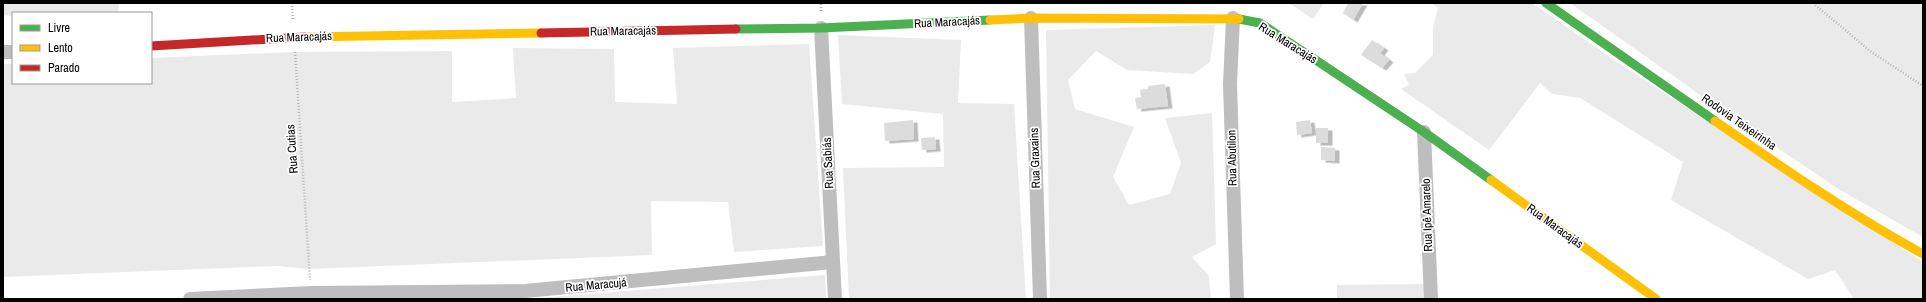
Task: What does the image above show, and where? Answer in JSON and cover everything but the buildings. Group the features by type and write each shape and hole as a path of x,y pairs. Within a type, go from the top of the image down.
{"street":[{"name":"Rodovia Teixeirinha","path":"1546,3 1796,177 1879,230 1923,254"},
{"name":"Rua Maracajás","path":"152,46 293,37 821,28 1031,18 1233,18 1260,23 1424,132 1640,294 1656,299"},
{"name":"Rua Graxains","path":"1031,18 1040,299"},
{"name":"Rua Abutilon","path":"1233,18 1230,84 1237,299"},
{"name":"Rua Sabiás","path":"821,28 835,299"},
{"name":"Rua Ipê Amarelo","path":"1424,132 1431,299"},
{"name":"Rua Maracujá","path":"190,299 311,293 525,295 833,262"}],"path":[{"name":"Rua Cutias","path":"292,3 293,37 311,293"},
{"path":"1813,3 1870,51 1923,86"}],"shaded area":[{"path":"3,3 119,3 118,12 12,12 12,16 3,15"},
{"path":"1289,3 1324,3 1313,19"},
{"path":"1431,3 1532,3 1626,68 1923,262 1923,299 1854,299 1835,270 1808,279 1671,200 1683,162 1580,98 1552,94 1540,83 1489,150 1401,89 1409,85 1404,74 1415,73 1433,55 1433,27 1438,8"},
{"path":"1570,3 1923,3 1923,237 1840,190 1720,109"},
{"path":"1215,25 1210,62 1193,74 1127,70 1096,51 1068,80 1075,109 1134,127 1113,177 1129,205 1170,194 1181,163 1165,118 1212,113 1216,244 1192,257 1209,276 1211,299 1050,299 1046,30"},
{"path":"838,35 961,40 958,103 1014,104 1026,299 849,299 843,168 944,167 943,114 842,104"},
{"path":"809,44 823,246 734,252 728,202 651,201 652,255 310,269 277,266 3,277 3,64 12,64 12,84 152,84 152,58 294,52 452,51 452,102 516,98 513,48 614,49 615,102 677,104 673,48"},
{"path":"825,275 826,299 538,299 538,298"},
{"path":"1424,284 1425,299 1337,299 1337,285"}],"traffic: fast":[{"path":"1546,3 1715,121"},
{"path":"1239,19 1260,23 1424,132 1491,180"},
{"path":"736,29 821,28 990,20"}],"traffic: slow":[{"path":"990,20 1031,18 1239,19"},
{"path":"305,37 541,33"},
{"path":"1715,121 1843,207 1923,254"},
{"path":"1491,180 1656,299"}],"traffic: jam":[{"path":"541,33 736,29"},
{"path":"152,46 305,37"}]}
